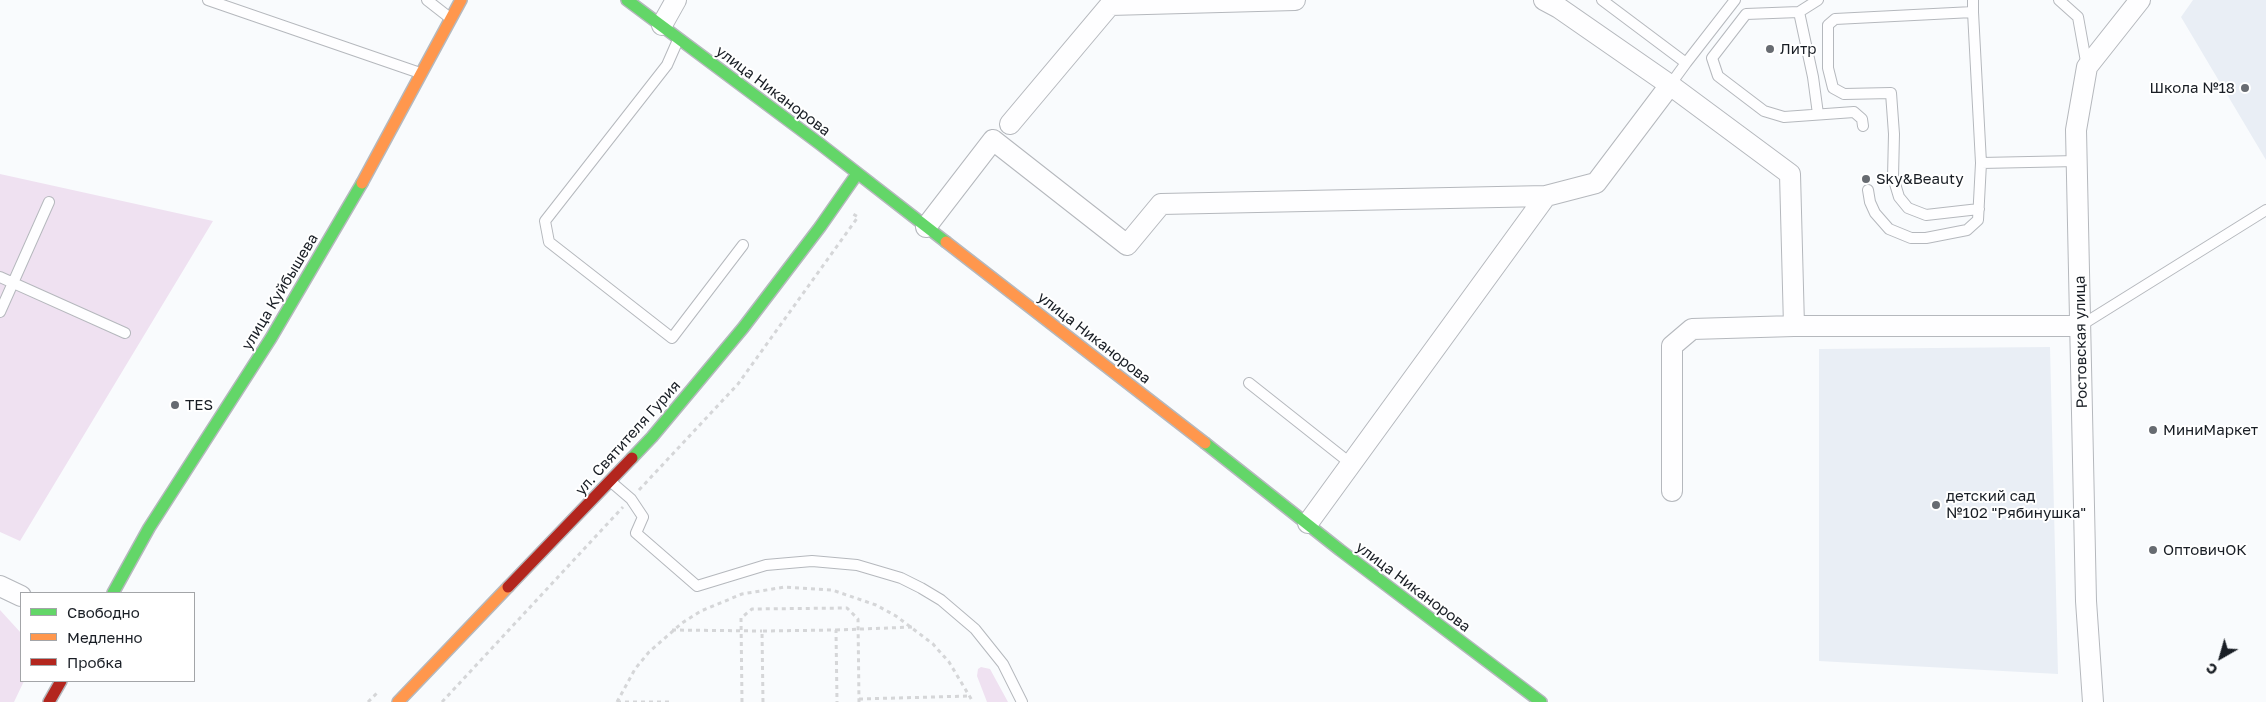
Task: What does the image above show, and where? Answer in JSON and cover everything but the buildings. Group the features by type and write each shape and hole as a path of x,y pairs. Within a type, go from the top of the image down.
{"street":[{"name":"улица Куйбышева","path":"114,592 149,528 271,338 341,221 461,0"},
{"name":"улица Никанорова","path":"627,0 857,174 1348,556 1541,702"},
{"path":"662,25 676,0"},
{"path":"1010,124 1110,5 1295,0"},
{"path":"1544,0 1559,8 1670,86 1790,174 1794,326"},
{"name":"Ростовская улица","path":"2093,702 2086,602 2076,130 2087,66 2140,0"},
{"path":"926,228 993,140 1127,245 1161,204 1546,196 1596,183 1670,86"},
{"name":"ул. Святителя Гурия","path":"398,702 652,437 743,328 820,227 857,174"},
{"path":"1308,523 1546,196"},
{"path":"1672,492 1672,346 1692,329 1794,326 2080,326"},
{"path":"0,586 20,596"},
{"path":"49,702 68,683"}],"lane":[{"path":"208,0 422,74"},
{"path":"427,0 451,19"},
{"path":"1602,0 1686,63"},
{"path":"1670,86 1735,0"},
{"path":"1818,0 1799,12 1746,14 1712,58 1718,76 1764,111 1784,117 1854,112 1862,119 1863,126"},
{"path":"1868,190 1870,202 1882,222 1889,228 1911,238 1940,236 1967,230 1978,220 1981,163 1973,0"},
{"path":"2059,0 2078,17 2087,66"},
{"path":"1799,12 1814,77 1818,114"},
{"path":"1973,12 1835,20 1828,25 1828,68 1833,88 1844,94 1890,93 1894,134 1893,177 1899,197 1908,208 1926,215 1979,209"},
{"path":"679,38 666,65 545,221 549,242 672,338 743,245"},
{"path":"1981,163 2077,161"},
{"path":"0,312 49,202"},
{"path":"2080,326 2266,210"},
{"path":"0,277 125,333"},
{"path":"1249,383 1350,463"},
{"path":"610,481 631,499 643,517 636,533 697,586 766,566 812,561 835,562 872,569 901,578 921,588 947,605 975,629 1002,664 1022,702"}],"path":[{"path":"672,702 617,702 635,669 649,652 672,630 701,611 721,601 742,594 785,587 832,590 876,604 913,627 933,644 949,662 973,702"},
{"path":"742,702 741,618 752,609 847,608 858,619 859,701 970,696"},
{"path":"672,630 858,630 913,627"},
{"path":"836,630 838,702"},
{"path":"762,631 763,702"},
{"path":"368,702 379,690"}],"shaded area":[{"name":"Школа №18","path":"2193,0 2266,0 2266,160 2181,17"},
{"path":"0,174 213,221 20,541 0,532"},
{"name":"детский сад №102 \"Рябинушка\"","path":"2050,347 2058,674 1819,661 1819,349"},
{"path":"0,610 20,632 20,682 24,682 14,702 0,702"},
{"path":"981,667 990,669 1008,702 987,702 977,676 978,669"}],"traffic: fast":[{"path":"627,0 820,144 946,242"},
{"path":"632,458 652,437 743,328 820,227 857,174"},
{"path":"114,592 149,528 271,338 362,183"},
{"path":"1205,443 1340,550 1541,702"}],"traffic: slow":[{"path":"362,183 461,0"},
{"path":"946,242 1205,443"},
{"path":"398,702 508,587"}],"traffic: jam":[{"path":"508,587 632,458"},
{"path":"49,702 60,682"}],"place":[{"name":"Литр","path":"1770,49"},
{"name":"Школа №18","path":"2245,88"},
{"name":"Sky&Beauty","path":"1866,179"},
{"name":"TES","path":"175,405"},
{"name":"МиниМаркет","path":"2153,430"},
{"name":"детский сад №102 \"Рябинушка\"","path":"1936,505"},
{"name":"ОптовичОК","path":"2153,550"}]}
